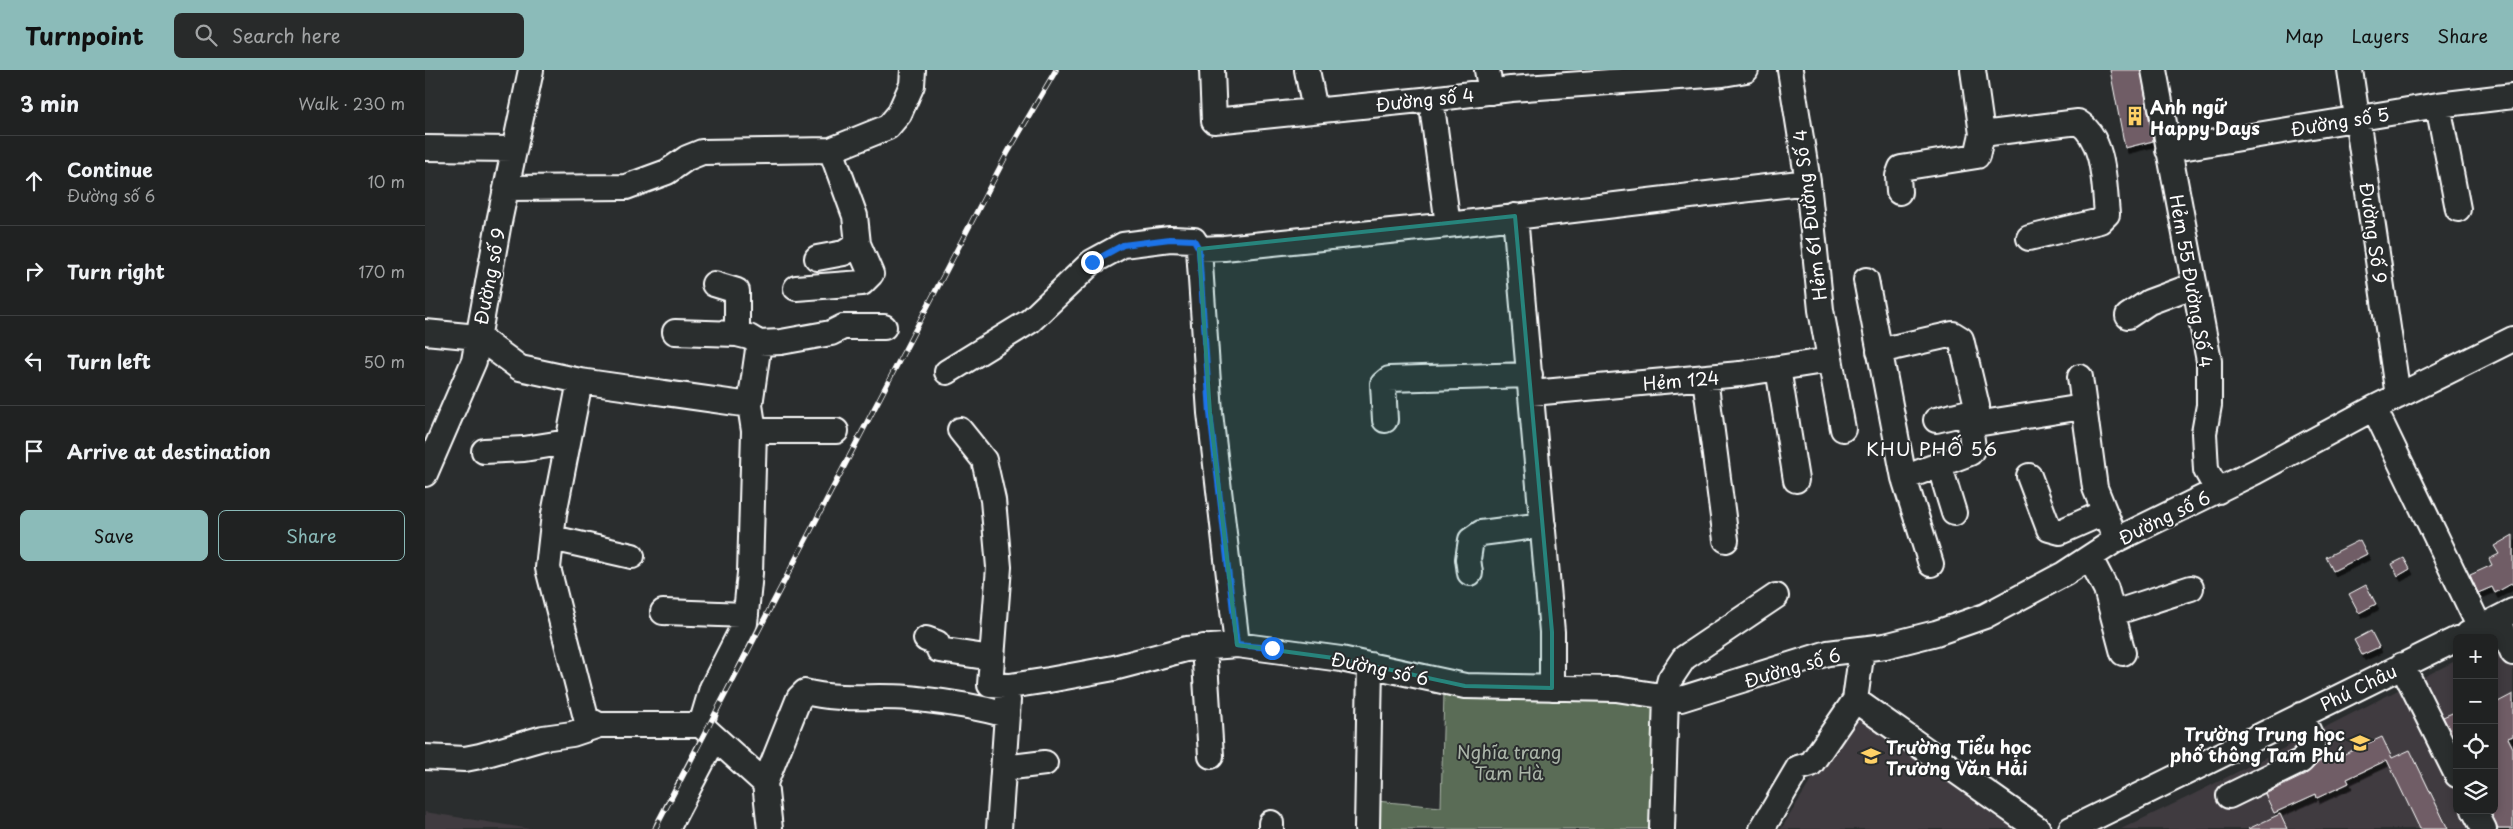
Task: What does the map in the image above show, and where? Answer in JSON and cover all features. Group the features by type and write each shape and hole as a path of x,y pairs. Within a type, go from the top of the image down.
{"street":[{"name":"Đường số 9","path":"425,474 474,361 513,149 531,70"},
{"path":"507,188 626,187 667,172 687,158 702,152 831,150 888,127 899,114 912,85 913,70"},
{"name":"Đường số 4","path":"1212,70 1214,121 1431,100 1489,81 1746,70"},
{"path":"1307,70 1315,110"},
{"name":"Hẻm 61 Đường Số 4","path":"1790,70 1808,182 1821,310 1843,429"},
{"path":"1899,192 1898,176 1901,168 1977,156 1982,134 1973,70"},
{"name":"Hẻm 55 Đường Số 4","path":"2154,70 2209,361 2209,405 2204,433 2206,470 2218,491"},
{"name":"Đường Số 9","path":"2350,70 2398,396"},
{"name":"Đường số 5","path":"2168,150 2438,105 2513,96"},
{"path":"1431,100 1448,225"},
{"path":"2438,105 2458,209"},
{"path":"1982,134 2078,122 2085,126 2102,161 2107,214 2099,221 2029,238"},
{"path":"425,148 513,149"},
{"path":"796,288 862,283 871,274 858,244 855,216 831,150"},
{"path":"1199,249 1448,225 1808,182"},
{"path":"1515,216 1552,632 1552,688"},
{"path":"947,372 1030,321 1092,262 1123,245 1170,239 1194,240 1199,249 1210,413 1237,645"},
{"path":"817,258 844,253 858,244"},
{"path":"1866,280 1904,478 1931,564"},
{"path":"714,284 737,291 737,334"},
{"path":"2128,316 2149,302 2195,286"},
{"path":"675,332 737,334 749,337 759,343 781,342 831,333 843,327 884,327"},
{"path":"425,332 478,337 520,368 579,381 740,402 750,405"},
{"path":"1879,351 1953,334 1961,339 1977,406 1973,411 1935,420"},
{"name":"Đường số 6","path":"1010,686 1114,668 1186,649 1237,645 1370,664 1465,686 1616,689 1666,695 1681,699 1828,653 1885,646 1936,634 1985,616 2090,558 2116,540 2218,491 2374,408 2513,339"},
{"path":"667,829 711,735 712,688 745,623 750,574 754,431 750,405 759,343"},
{"name":"Hẻm 124","path":"1385,420 1383,384 1389,379 1531,384 1705,378 1830,360"},
{"path":"1778,368 1796,480"},
{"path":"2080,377 2095,488 2103,513 2116,540"},
{"path":"1705,378 1726,540"},
{"path":"579,381 548,568 586,718 599,725 711,735 762,780"},
{"path":"1904,478 1972,450 1970,426 2083,407"},
{"path":"2374,408 2497,619 2513,653"},
{"path":"960,430 984,460 993,500 999,567 990,684 1010,686 999,829"},
{"path":"754,431 836,431"},
{"path":"484,451 524,449 568,442"},
{"path":"1939,464 1954,513"},
{"path":"2029,476 2049,529 2060,532 2103,513"},
{"path":"1470,573 1468,559 1471,540 1481,532 1543,525"},
{"path":"552,538 632,556"},
{"path":"2090,558 2106,589 2114,613 2123,653"},
{"path":"2114,613 2191,588"},
{"path":"1663,829 1666,695 1671,679 1683,658 1776,596"},
{"path":"663,612 746,615"},
{"name":"Phú Châu","path":"2466,634 2497,619"},
{"path":"926,640 937,643 939,650 992,658"},
{"name":"Phú Châu","path":"2071,829 2453,640"},
{"path":"1204,647 1211,756"},
{"path":"1762,829 1798,768 1811,764 1855,700 1862,649"},
{"path":"1367,829 1370,664"},
{"path":"2403,665 2454,769"},
{"path":"770,829 762,780 799,698 805,692 825,697 908,698 987,710 1007,715"},
{"path":"1855,700 2038,829"},
{"path":"2229,796 2301,761 2309,751 2313,741 2301,715"},
{"path":"425,757 465,759 543,738 572,734 599,725"},
{"path":"1005,768 1045,763"},
{"path":"2476,814 2484,829"}],"highlighted area":[{"path":"1515,216 1552,632 1552,688 1465,686 1341,659 1237,645 1210,413 1199,249"}],"shaded area":[{"name":"Trường Trung học phổ thông Tam Phú","path":"2513,632 2513,829 2121,829 2186,798 2453,662 2453,814 2498,814 2498,640"},
{"name":"Trường Tiểu học Trương Văn Hải","path":"1854,711 2018,829 1781,829"},
{"path":"425,812 531,829 425,829"}],"green space":[{"name":"Nghĩa trang Tam Hà","path":"1444,692 1651,701 1659,709 1657,829 1374,829 1376,801 1441,807"}],"building":[{"name":"Anh ngữ Happy Days","path":"2110,70 2141,70 2153,141 2125,148"},
{"path":"2513,535 2513,583 2495,593 2492,587 2478,593 2470,575 2492,565 2489,559 2499,554 2494,546"},
{"path":"2360,540 2367,554 2333,571 2326,557"},
{"path":"2404,558 2410,569 2398,576 2392,564"},
{"path":"2366,585 2376,604 2359,613 2349,594"},
{"path":"2371,631 2379,647 2362,655 2354,640"},
{"path":"2513,694 2513,736 2508,738 2513,748 2513,829 2498,829 2492,814 2498,814 2498,702"},
{"path":"2453,713 2453,736 2443,717"},
{"path":"2382,737 2392,758 2410,750 2448,829 2420,829 2387,760 2347,779 2349,783 2317,798 2316,794 2274,813 2265,794 2305,775 2319,762 2339,752 2340,756"},
{"path":"2280,814 2287,829 2248,829"}],"railway":[{"path":"655,829 1008,152 1056,70"}],"place":[{"name":"Anh ngữ Happy Days","path":"2135,116"},
{"name":"Trường Trung học phổ thông Tam Phú","path":"2360,743"},
{"name":"Trường Tiểu học Trương Văn Hải","path":"1871,756"}],"district":[{"name":"KHU PHỐ 56","path":"1932,448"}],"route":[{"path":"1092,262 1123,245 1170,239 1194,240 1199,249 1210,413 1237,645 1272,648"}]}
